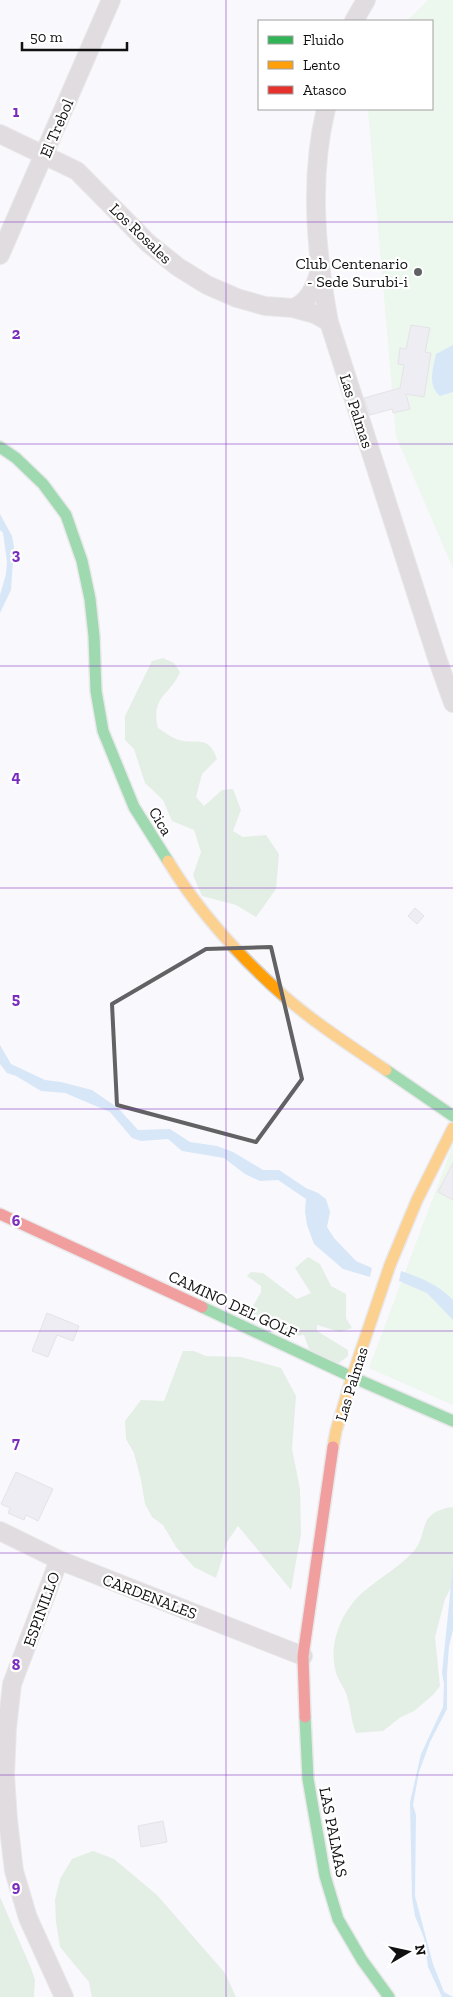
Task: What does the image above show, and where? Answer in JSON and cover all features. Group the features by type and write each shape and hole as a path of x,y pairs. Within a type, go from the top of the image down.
{"street":[{"name":"El Trebol","path":"0,255 112,0"},
{"path":"355,20 366,0"},
{"name":"Las Palmas","path":"326,110 320,132 316,184 320,272 329,322 453,703"},
{"name":"Los Rosales","path":"0,134 77,171 107,199 148,243 178,267 207,286 237,298 265,306 293,308 315,314 329,322"},
{"path":"293,308 305,300 313,290 320,272"},
{"name":"Cica","path":"0,447 16,458 43,484 66,515 82,561 90,599 94,636 96,691 103,730 134,807 187,892 225,938 286,997 352,1047 453,1116"},
{"name":"Las Palmas","path":"303,1656 336,1431 390,1265 417,1200 453,1128"},
{"name":"CAMINO DEL GOLF","path":"0,1214 352,1377 453,1421"},
{"name":"CARDENALES","path":"0,1531 59,1560 303,1656"},
{"name":"ESPINILLO","path":"59,1560 12,1684 6,1728 5,1775 14,1871 28,1918 64,1997"},
{"name":"LAS PALMAS","path":"303,1656 308,1779 325,1876 338,1919 362,1960 389,1997"}],"highlighted area":[{"path":"271,947 302,1079 256,1142 117,1105 112,1004 206,949"}],"green space":[{"name":"Club Centenario - Sede Surubi-i","path":"428,0 453,0 453,568 396,436 368,110 433,110 433,20 408,20"},
{"path":"163,658 174,663 180,672 159,702 156,717 158,728 179,740 206,743 214,751 217,759 202,774 196,797 204,806 222,790 233,789 241,810 233,831 243,837 266,835 279,854 276,889 256,917 236,905 202,896 193,875 201,852 194,830 172,821 163,800 145,783 134,749 125,740 125,716 152,661"},
{"path":"453,1145 453,1405 369,1368"},
{"path":"308,1257 320,1264 331,1286 346,1294 346,1318 352,1328 340,1332 317,1325 317,1331 348,1350 348,1356 339,1363 312,1357 304,1335 282,1337 279,1331 283,1321 249,1313 261,1292 261,1286 247,1276 251,1272 263,1273 297,1299 311,1293 295,1268"},
{"path":"183,1351 194,1351 206,1356 241,1357 281,1368 296,1396 292,1449 300,1489 301,1534 291,1590 238,1526 227,1542 216,1578 194,1567 176,1547 163,1525 152,1517 145,1504 134,1453 126,1439 125,1421 141,1400 164,1401"},
{"path":"451,1507 453,1508 453,1584 445,1599 435,1637 440,1686 433,1695 414,1711 401,1717 383,1731 356,1733 347,1696 334,1665 335,1642 342,1620 347,1610 362,1593 413,1552 432,1514"},
{"path":"93,1851 114,1859 157,1895 225,1973 236,1997 92,1997 89,1982 60,1947 55,1900 60,1879 72,1859"},
{"path":"0,1897 31,1968 35,1980 34,1997 0,1997"}],"water":[{"path":"453,345 453,392 440,396 432,381 436,354"},
{"path":"0,514 12,536 14,547 11,590 0,613 0,595 6,574 7,562 3,533 0,530"},
{"path":"0,1045 11,1064 45,1080 92,1090 118,1108 138,1130 170,1129 190,1142 217,1146 233,1152 263,1170 279,1170 306,1188 318,1193 326,1199 330,1212 327,1227 334,1238 356,1261 372,1268 370,1277 343,1269 314,1244 307,1225 306,1199 278,1180 260,1181 245,1174 224,1158 182,1151 168,1139 141,1141 132,1138 110,1112 65,1093 41,1091 16,1076 7,1073 0,1064"},
{"path":"401,1271 429,1282 447,1294 453,1300 453,1320 427,1293 399,1281"},
{"path":"453,1565 453,1630 449,1646 447,1709 430,1742 419,1772 413,1805 416,1815 415,1896 433,1964 444,1992 453,1997 442,1997 428,1967 424,1938 415,1916 412,1898 410,1802 421,1754 443,1707 444,1684 442,1673"}],"building":[{"path":"411,325 430,328 425,352 431,353 424,397 406,394 410,409 393,413 392,409 370,415 364,398 400,388 404,365 398,364 400,348 406,349"},
{"path":"415,908 424,916 417,924 408,916"},
{"path":"453,1163 453,1200 438,1192"},
{"path":"47,1313 79,1326 73,1341 57,1335 48,1357 32,1351"},
{"path":"16,1472 53,1489 38,1521 26,1515 24,1520 8,1513 10,1508 1,1504"},
{"path":"163,1821 167,1842 141,1847 138,1826"}],"traffic: fast":[{"path":"0,447 16,458 43,484 66,515 82,561 90,599 94,636 96,691 103,731 134,807 168,861"},
{"path":"386,1070 453,1116"},
{"path":"202,1307 352,1377 453,1421"},
{"path":"305,1717 308,1779 325,1876 338,1919 362,1960 389,1997"}],"traffic: slow":[{"path":"168,861 193,898 221,933 268,981 308,1016 386,1070"},
{"path":"333,1447 352,1377 390,1265 417,1200 453,1128"}],"traffic: jam":[{"path":"0,1214 202,1307"},
{"path":"305,1717 303,1656 333,1447"}],"place":[{"name":"Club Centenario - Sede Surubi-i","path":"418,272"}]}
